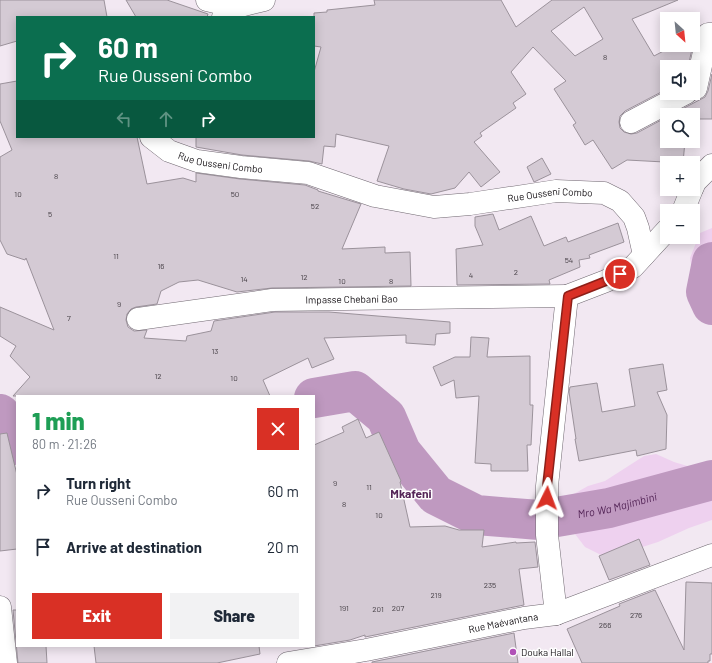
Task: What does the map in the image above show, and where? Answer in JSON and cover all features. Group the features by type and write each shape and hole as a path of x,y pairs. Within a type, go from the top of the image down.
{"street":[{"path":"206,0 230,12 264,0"},
{"path":"700,70 708,34 712,34"},
{"path":"631,122 673,100"},
{"name":"Rue Ousseni Combo","path":"152,138 169,151 197,161 241,167 308,173 374,196 434,207 470,204 556,191 604,193 620,201 634,217 644,255"},
{"path":"700,177 712,165"},
{"path":"556,614 547,535 547,486 568,296 606,281 633,267 660,238"},
{"name":"Impasse Chebani Bao","path":"138,319 272,300 568,296"},
{"name":"Rue Maévantana","path":"288,663 366,650 524,618 556,614 712,555"},
{"path":"0,607 6,663"}],"shaded area":[{"path":"712,228 712,300 695,287 690,258 696,244 700,244 700,233"},
{"path":"656,454 674,462 694,468 712,461 712,520 689,528 658,542 605,557 585,547 575,534 567,515 572,495 588,486 605,481 644,456"}],"building":[{"path":"0,0 104,0 107,16 16,16 16,41 0,46"},
{"path":"126,0 167,0 208,14 207,16 135,16"},
{"path":"374,0 501,0 516,27 552,0 678,0 632,19 654,56 662,52 691,52 690,60 660,60 660,93 625,111 620,116 619,122 620,128 624,132 631,134 637,133 660,121 660,148 684,148 684,156 660,156 660,162 627,160 612,169 593,140 585,145 573,125 576,123 554,89 566,81 533,47 511,72 526,94 513,103 516,108 480,133 482,136 474,142 500,172 481,187 469,172 455,188 431,194 404,189 377,181 389,146 336,134 335,147 324,146 322,164 309,161 242,155 196,147 196,138 315,138 315,68 321,47 315,46 314,13 327,12 327,10 375,5","holes":["584,7 603,39 575,56 551,31"]},
{"path":"712,74 712,119 700,119 700,108 684,108 705,97"},
{"path":"16,81 16,138 137,138 147,184 183,178 196,182 196,173 305,185 318,191 361,204 342,249 385,247 385,253 410,252 411,286 272,288 237,292 198,280 179,282 161,291 157,304 136,307 131,309 127,314 126,320 128,327 134,331 147,330 144,338 186,341 187,336 211,331 214,321 275,312 329,312 450,322 450,333 436,334 435,345 406,343 406,335 324,338 334,359 312,368 308,358 263,380 270,395 13,396 30,377 10,356 16,346 0,336 0,307 54,330 26,258 25,260 7,254 0,240 0,157 12,150 0,121 0,84"},
{"path":"542,158 551,174 534,182 527,167"},
{"path":"493,214 499,230 531,216 544,246 566,237 568,242 618,223 624,242 589,255 590,258 579,260 580,267 549,280 550,284 457,285 456,249 483,245 475,226 475,217"},
{"path":"471,337 489,338 487,357 530,356 530,405 533,405 531,445 527,445 528,471 491,471 491,464 475,463 479,396 456,398 454,380 441,386 433,367 455,357 470,357"},
{"path":"663,364 667,390 657,392 667,415 666,449 637,456 636,450 579,461 569,392 570,387 597,383 602,412 635,406 629,369"},
{"path":"358,419 366,438 379,432 401,481 410,527 445,526 459,530 484,530 482,547 516,542 535,542 538,567 519,569 524,605 315,646 315,445 344,432 342,427"},
{"path":"7,433 16,471 16,549 0,551 0,434"},
{"path":"639,539 650,565 609,580 599,556"},
{"path":"686,582 712,583 712,654 710,654 710,661 708,661 708,663 582,663 567,629 620,606 619,604 655,590 684,650"},
{"path":"13,610 16,610 16,642"},
{"path":"514,633 518,663 372,663 372,662"},
{"path":"16,647 46,647 47,663 18,663"},
{"path":"94,647 259,647 260,654 217,663 96,663"}],"waterway":[{"name":"Mro Wa Majimbini","path":"712,262 706,292 712,305"},
{"name":"Mro Wa Majimbini","path":"315,398 355,391 386,417 401,452 436,495 476,515 539,520 609,508 712,480"},
{"name":"Mro Wa Majimbini","path":"0,414 9,425 16,442"}],"place":[{"name":"Douka Hallal","path":"513,652"}],"district":[{"name":"Mkafeni","path":"411,493"}],"route":[{"path":"547,498 547,486 568,296 620,274"}]}
